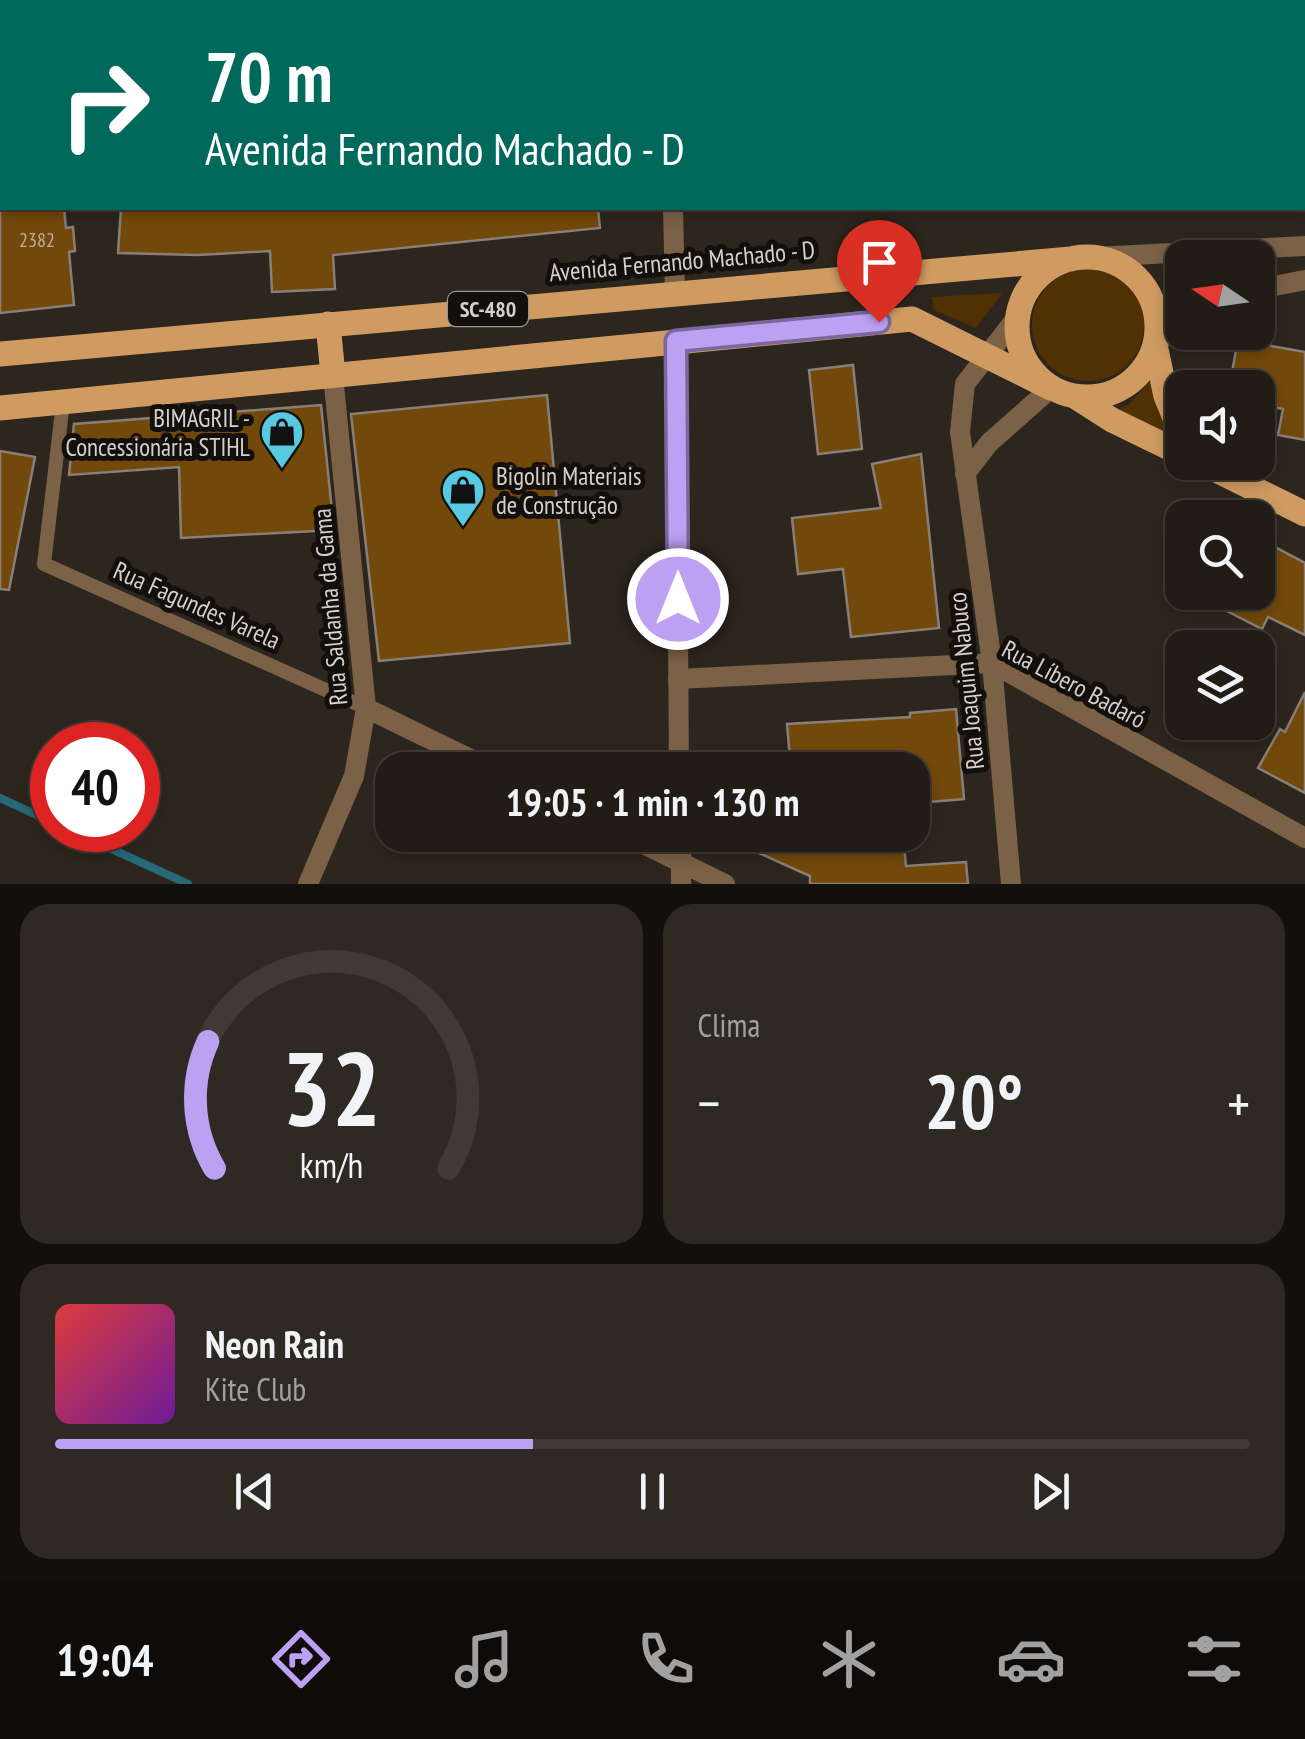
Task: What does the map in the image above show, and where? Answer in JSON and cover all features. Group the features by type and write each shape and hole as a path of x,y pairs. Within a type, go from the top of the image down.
{"main road":[{"name":"Avenida Fernando Machado - D","path":"0,354 1083,258"},
{"path":"1050,388 1030,369 1019,344 1018,316 1036,280 1049,268 1083,258 1120,265 1138,279 1151,298 1157,322 1154,345 1165,392"},
{"path":"0,408 912,320 1076,397 1165,446"},
{"path":"328,324 333,375"},
{"path":"1076,397 1096,397 1133,380 1154,345"},
{"path":"1236,480 1305,514"}],"street":[{"path":"673,210 675,292"},
{"name":"Avenida Fernando Machado - D","path":"1083,258 1305,246"},
{"path":"1275,286 1305,280"},
{"name":"Rua Joaquim Nabuco","path":"1012,884 992,664 960,432 966,384 1018,316"},
{"path":"1154,345 1165,336"},
{"path":"676,341 680,752"},
{"name":"Rua Saldanha da Gama","path":"308,884 354,776 366,708 333,375"},
{"path":"965,474 988,444 1050,388"},
{"name":"Rua Líbero Badaró","path":"678,679 992,664 1305,838"},
{"name":"Rua Fagundes Varela","path":"366,708 455,752"},
{"path":"650,852 681,873 724,884"}],"lane":[{"name":"Rua Fagundes Varela","path":"63,402 44,564 366,708"}],"shaded area":[{"path":"1088,269 1109,274 1127,286 1139,304 1144,325 1139,346 1127,364 1109,376 1088,381 1067,376 1049,364 1037,346 1032,325 1037,304 1049,286 1067,274"},
{"path":"1002,293 976,328 934,310 932,297"},
{"path":"1155,376 1165,403 1165,436 1115,411 1128,405"}],"building":[{"path":"0,210 64,210 66,228 73,227 75,251 69,252 74,305 0,313"},
{"path":"121,210 598,210 600,228 333,255 335,289 272,292 270,251 198,255 118,253"},
{"path":"1275,347 1305,352 1305,440 1278,435 1283,409 1275,407 1275,370 1232,370 1236,350 1275,350"},
{"path":"853,365 862,449 818,454 809,370"},
{"name":"Bigolin Materiais de Construção","path":"547,395 570,643 379,661 351,414"},
{"path":"321,405 334,530 181,538 179,467 69,475 74,424"},
{"path":"0,451 35,457 9,590 0,589"},
{"path":"921,454 939,628 851,637 843,569 798,574 792,518 881,508 872,464"},
{"path":"1275,547 1305,563 1305,635 1268,617 1262,629 1225,610 1275,610"},
{"path":"1305,692 1305,793 1258,768 1280,729 1285,732"},
{"path":"956,709 964,799 930,802 930,752 789,752 787,724 910,717 910,713"},
{"path":"757,852 905,852 906,866 966,862 968,884 810,884 810,876"}],"waterway":[{"path":"0,798 30,812"},
{"path":"118,852 188,884"}],"place":[{"name":"BIMAGRIL - Concessionária STIHL","path":"282,470"},
{"name":"Bigolin Materiais de Construção","path":"463,528"}],"route":[{"path":"678,599 676,341 879,322"}]}
